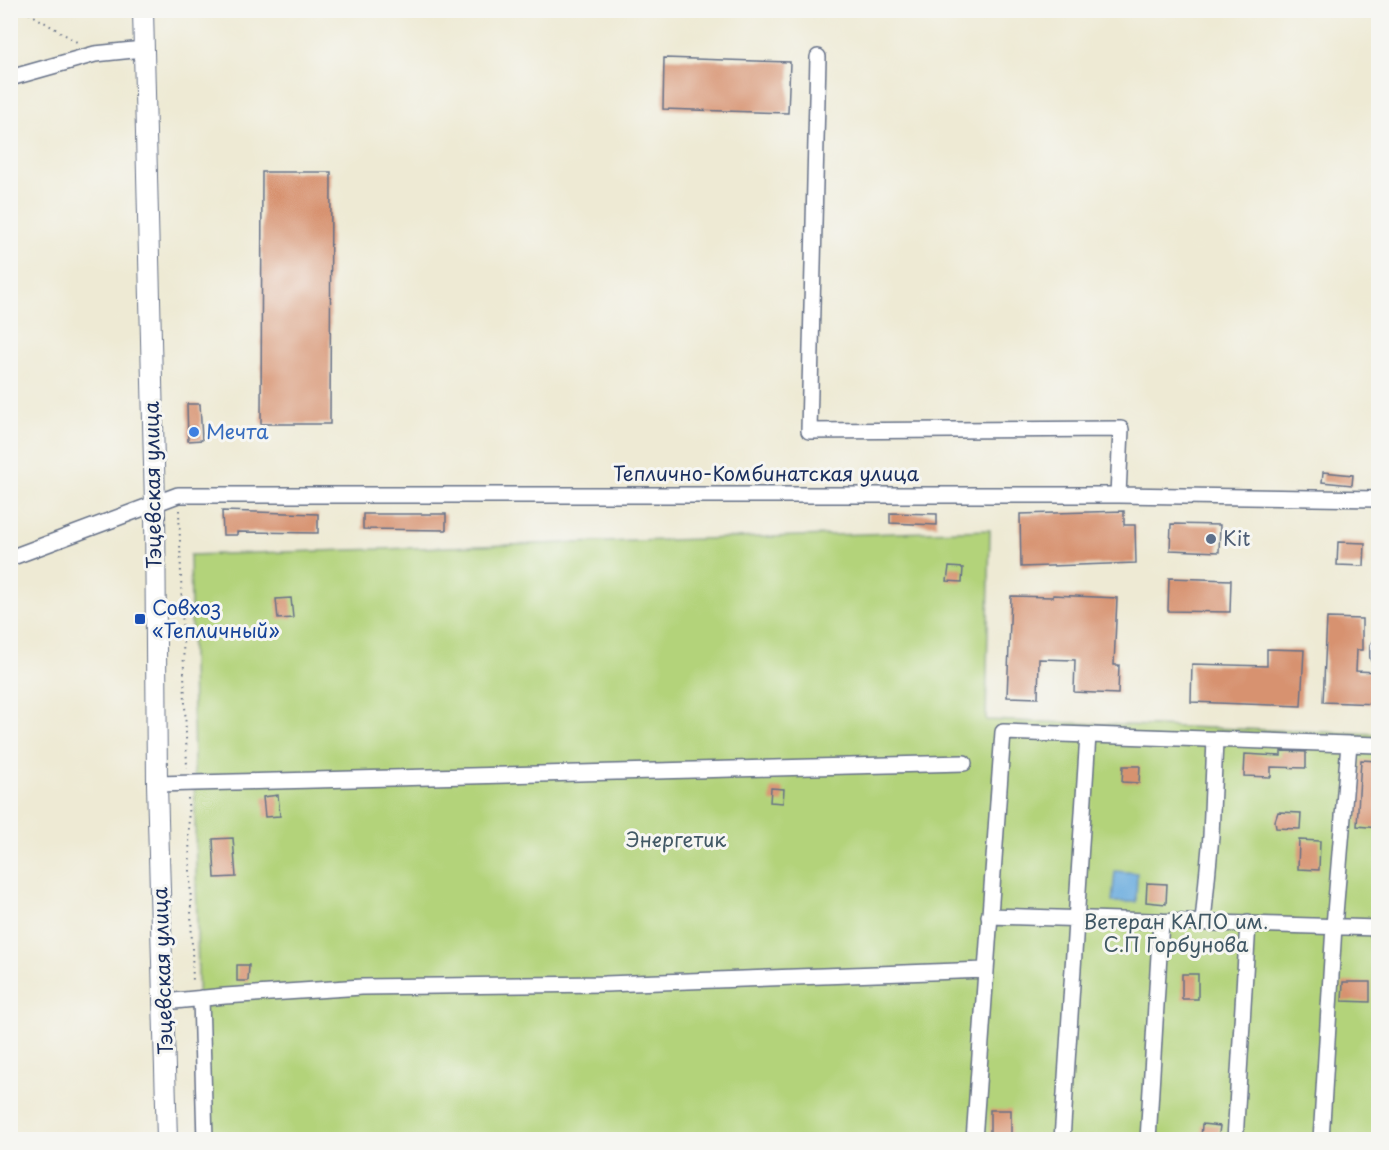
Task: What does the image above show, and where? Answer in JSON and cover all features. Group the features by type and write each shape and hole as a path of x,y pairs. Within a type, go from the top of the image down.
{"main road":[{"name":"Тэцевская улица","path":"143,10 155,505 157,784 167,1140"}],"street":[{"path":"10,78 95,54 143,49"},
{"path":"818,57 809,431 1120,429 1118,495"},
{"name":"Теплично-Комбинатская улица","path":"10,558 178,495 1118,495 1378,499"},
{"path":"1378,647 1378,657"},
{"path":"974,1140 988,916 1003,732 1378,745"},
{"path":"1062,1140 1088,735"},
{"path":"1203,922 1211,836 1215,740"},
{"path":"1321,1140 1334,926 1349,744"},
{"path":"157,784 964,764"},
{"path":"988,916 1378,928"},
{"path":"1148,1140 1161,921"},
{"path":"1235,1140 1248,923"},
{"path":"164,1002 362,987 605,984 985,970"},
{"path":"197,998 205,1140"}],"path":[{"path":"24,10 95,54"},
{"path":"178,495 197,998"}],"green space":[{"name":"Энергетик","path":"990,530 986,720 1378,734 1378,1139 201,1139 190,555"}],"water":[{"path":"1115,871 1137,873 1136,902 1112,902"}],"building":[{"path":"664,58 790,62 788,113 663,109"},
{"path":"262,172 331,172 330,424 261,424"},
{"path":"187,404 200,404 202,440 188,441"},
{"path":"1323,472 1353,475 1352,485 1322,482"},
{"path":"222,511 318,514 318,533 237,532 237,535 223,535"},
{"path":"1124,511 1124,525 1135,525 1136,563 1021,567 1020,514"},
{"path":"890,513 937,514 937,525 890,523"},
{"path":"363,514 446,514 446,530 363,529"},
{"path":"1171,524 1220,525 1219,552 1170,550"},
{"path":"1338,542 1365,543 1364,566 1337,565"},
{"path":"949,567 963,568 962,582 947,581"},
{"path":"1169,578 1231,580 1230,612 1168,611"},
{"path":"1053,595 1117,598 1114,665 1119,665 1118,694 1074,692 1075,660 1039,659 1038,698 1007,697 1011,596 1053,597"},
{"path":"291,598 293,618 278,619 276,599"},
{"path":"1327,618 1362,619 1362,650 1357,650 1356,671 1378,672 1378,704 1323,702"},
{"path":"1267,649 1304,650 1301,706 1191,702 1192,664 1267,666"},
{"path":"1281,751 1306,752 1306,768 1271,767 1271,777 1244,776 1245,754 1281,756"},
{"path":"1361,760 1378,761 1378,828 1357,826"},
{"path":"1123,766 1140,766 1139,783 1122,782"},
{"path":"771,788 784,789 783,803 770,802"},
{"path":"278,795 280,816 265,817 263,797"},
{"path":"1278,812 1301,813 1300,829 1276,828 1275,821"},
{"path":"233,838 236,877 215,878 213,839"},
{"path":"1299,840 1320,841 1319,870 1298,869"},
{"path":"1147,883 1167,884 1166,904 1146,902"},
{"path":"237,965 249,965 248,981 237,981"},
{"path":"1182,974 1198,974 1198,999 1182,999"},
{"path":"1343,982 1370,982 1370,1002 1342,1001"},
{"path":"990,1110 1011,1110 1011,1135 990,1135"},
{"path":"1202,1124 1220,1126 1218,1140 1201,1139"}],"place":[{"name":"Мечта","path":"194,432"},
{"name":"Kit","path":"1211,539"},
{"name":"Совхоз «Тепличный»","path":"140,619"}],"park label":[{"name":"Ветеран КАПО им. С.П Горбунова","path":"1176,934"}]}
